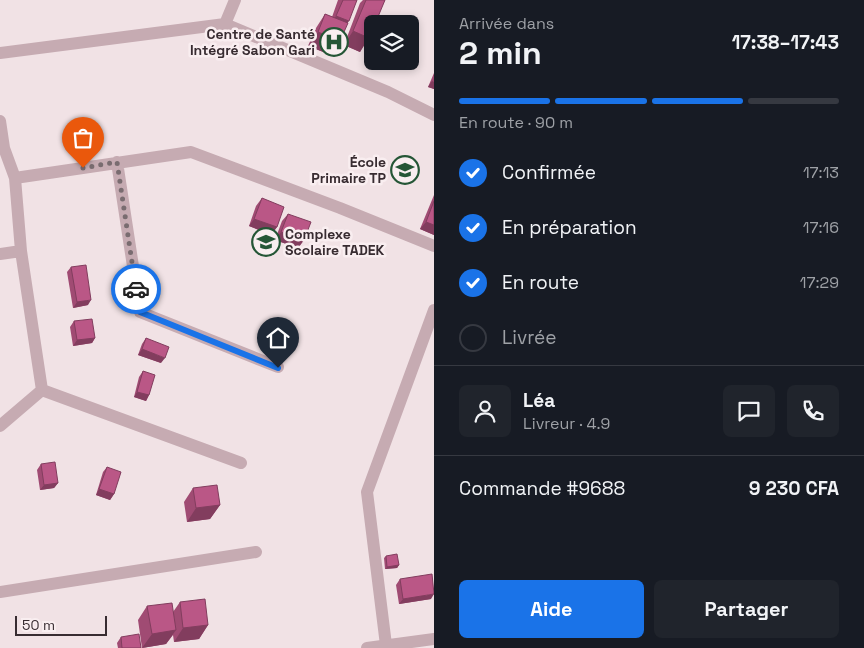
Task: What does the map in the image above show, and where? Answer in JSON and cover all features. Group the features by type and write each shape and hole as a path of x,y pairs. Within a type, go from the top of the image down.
{"street":[{"path":"226,24 235,0"},
{"path":"0,53 226,24 388,92 434,115"},
{"path":"0,121 2,149 15,178 21,251 42,390"},
{"path":"15,178 190,152 340,208 434,246"},
{"path":"117,162 140,312 278,368"},
{"path":"0,254 21,251"},
{"path":"386,645 367,492 434,310"},
{"path":"0,426 42,390"},
{"path":"42,390 241,462"},
{"path":"0,592 256,552"},
{"path":"367,648 434,639"}],"building":[{"path":"343,0 357,0 349,21 336,16"},
{"path":"366,0 385,0 379,15 364,15 364,36 353,31"},
{"path":"325,14 348,23 340,41 318,32"},
{"path":"262,198 284,207 277,227 254,219"},
{"path":"434,201 434,225 426,222"},
{"path":"288,214 311,222 304,240 281,232"},
{"path":"86,265 91,300 77,302 71,267"},
{"path":"92,319 95,338 77,340 74,321"},
{"path":"146,338 169,347 165,358 142,349"},
{"path":"143,371 155,375 149,395 137,392"},
{"path":"55,462 58,483 44,485 41,464"},
{"path":"107,467 121,472 114,494 99,489"},
{"path":"217,485 220,505 196,508 193,488"},
{"path":"397,554 399,565 387,567 386,556"},
{"path":"432,574 434,594 403,599 400,579"},
{"path":"205,599 208,625 183,628 180,602"},
{"path":"172,603 176,630 152,634 147,606"},
{"path":"139,634 141,648 122,648 121,637"}],"way so far":[{"path":"83,168 117,162 136,289"}],"place":[{"name":"Centre de Santé Intégré Sabon Gari","path":"334,42"},
{"name":"École Primaire TP","path":"405,170"},
{"name":"Complexe Scolaire TADEK","path":"266,242"}],"route":[{"path":"136,289 140,312 278,368"}]}
